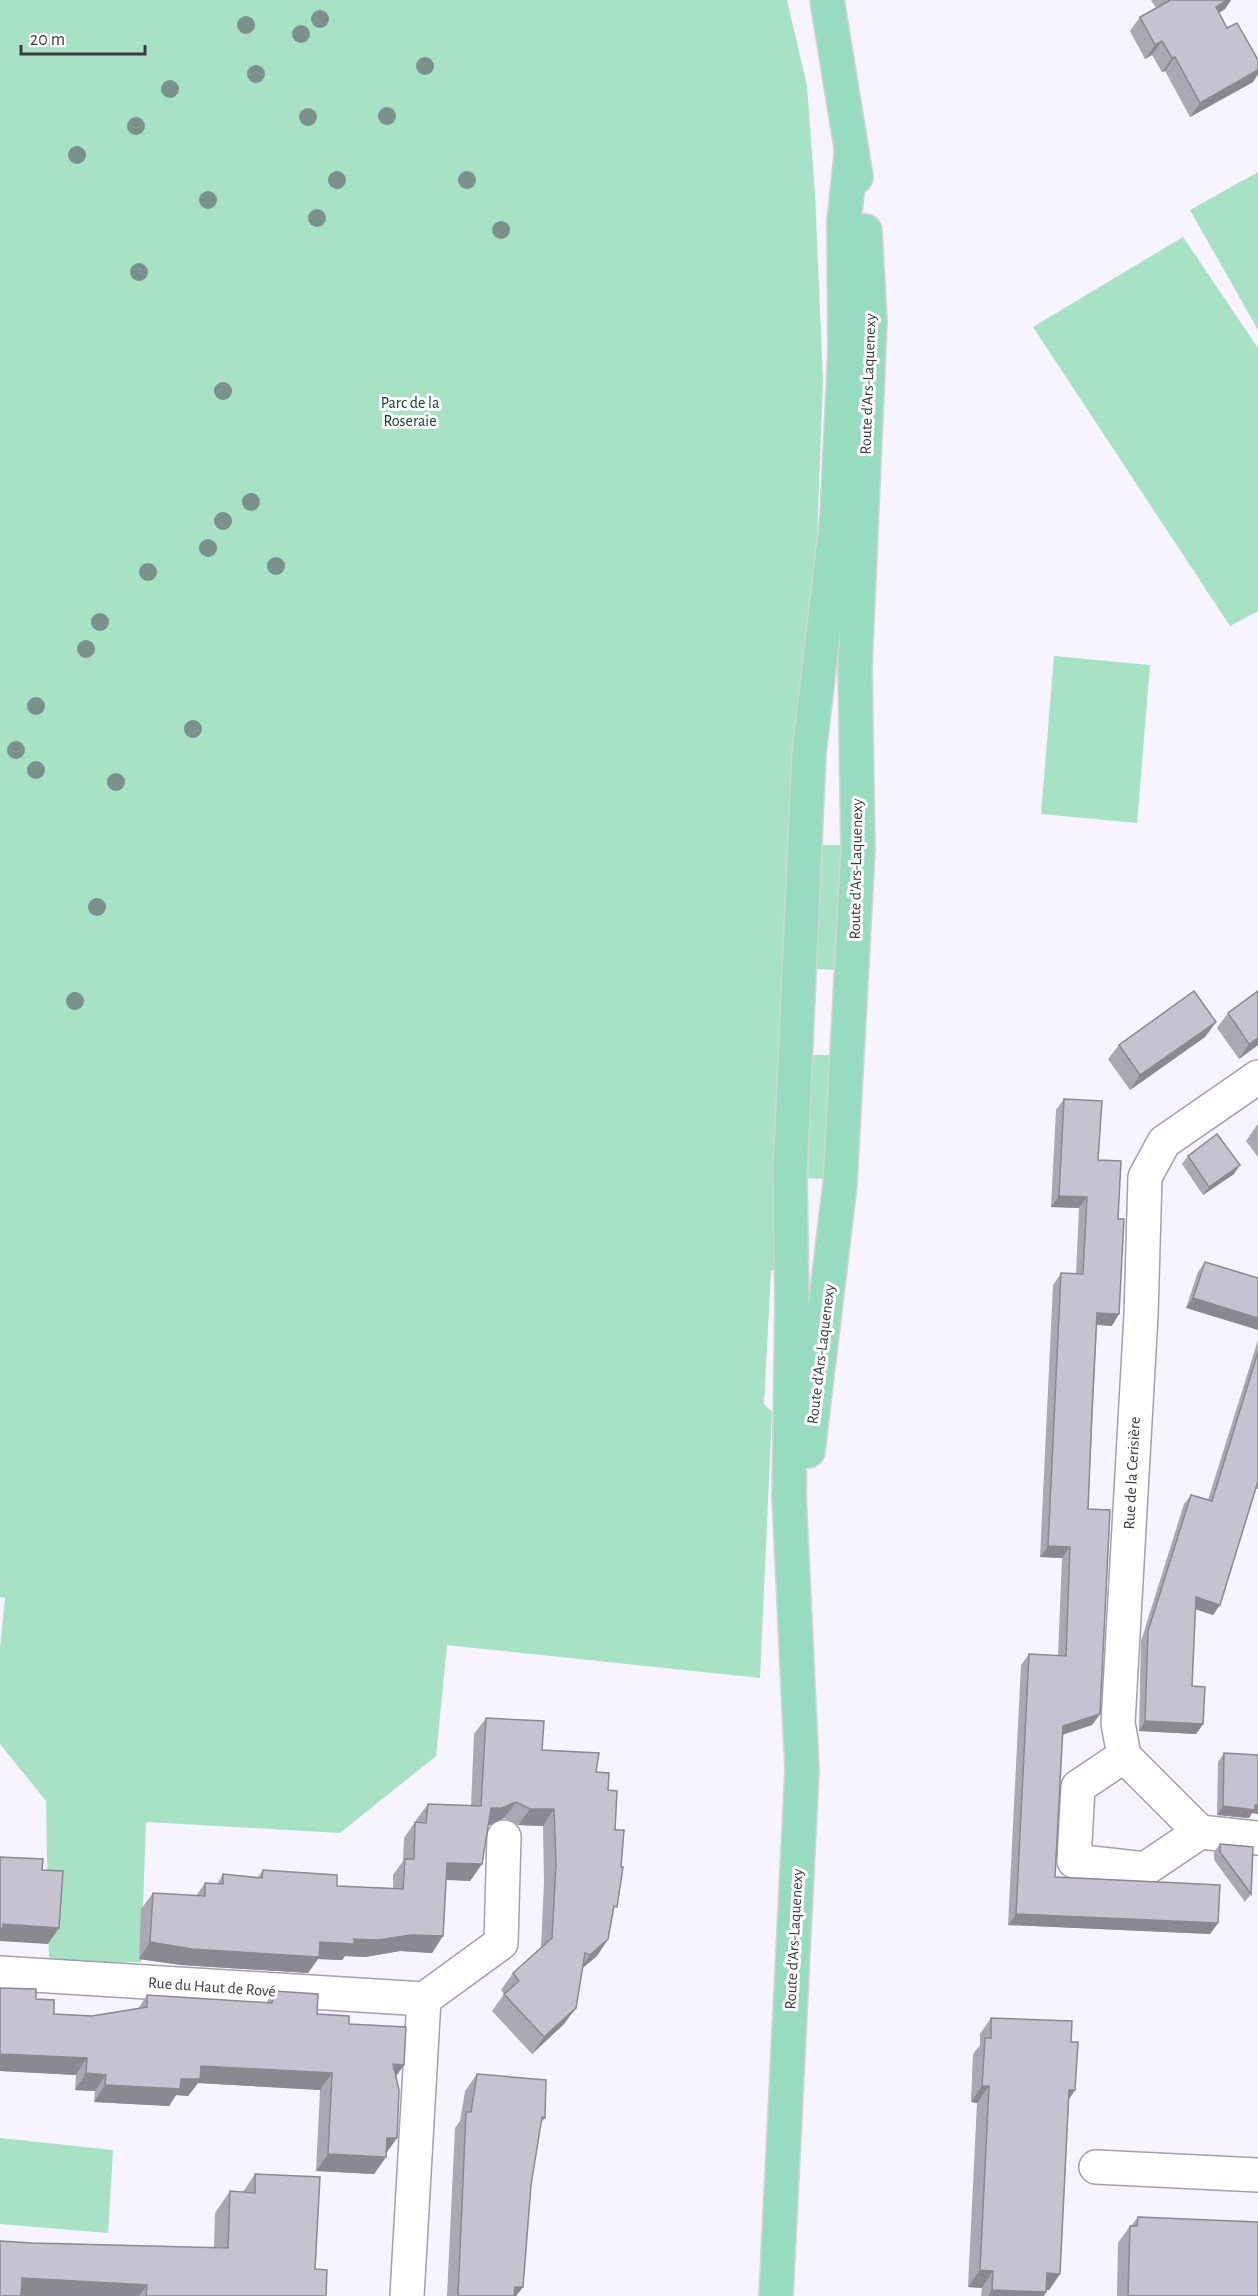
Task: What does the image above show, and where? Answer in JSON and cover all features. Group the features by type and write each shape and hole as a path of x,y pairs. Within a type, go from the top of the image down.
{"main road":[{"name":"Route d'Ars-Laquenexy","path":"794,1581 840,1184 858,850 855,667 870,322 864,214 851,156 827,0"},
{"name":"Route d'Ars-Laquenexy","path":"776,2296 802,1770 789,1495 792,1301 790,1175 809,753 837,517 845,347 844,221 851,156"}],"street":[{"name":"Rue de la Cerisière","path":"1124,1755 1118,1724 1140,1315 1145,1177 1164,1142 1258,1077"},
{"path":"1200,1832 1145,1869 1074,1861 1078,1787 1124,1755 1200,1832 1258,1838"},
{"path":"407,2296 424,1999 501,1943 504,1837"},
{"name":"Rue du Haut de Rové","path":"0,1972 424,1999"},
{"path":"1096,2167 1258,2175"}],"green space":[{"name":"Parc de la Roseraie","path":"0,0 787,0 807,86 815,194 823,380 809,753 778,1268 771,1271 764,1404 772,1412 760,1678 447,1645 436,1756 340,1833 146,1822 141,1962 49,1964 46,1801 0,1744 0,1648 5,1598 0,1597"},
{"path":"1258,172 1258,330 1190,210"},
{"path":"1183,237 1258,348 1258,611 1230,626 1033,327"},
{"path":"1054,656 1150,665 1137,823 1041,814"},
{"path":"822,845 842,845 835,970 816,969"},
{"path":"812,1055 831,1055 824,1179 808,1178"},
{"path":"0,2138 113,2150 108,2233 0,2224"}],"building":[{"path":"1169,0 1227,0 1216,7 1227,28 1237,23 1258,60 1258,70 1200,103 1175,57 1172,58 1162,41 1155,45 1140,17"},
{"path":"1194,991 1216,1022 1140,1075 1119,1045"},
{"path":"1258,991 1258,1038 1249,1044 1228,1013"},
{"path":"1064,1099 1102,1101 1098,1160 1121,1161 1118,1219 1124,1219 1119,1314 1097,1313 1092,1411 1088,1509 1110,1510 1100,1714 1063,1726 1055,1877 1220,1885 1218,1923 1016,1914 1029,1654 1066,1656 1070,1547 1048,1546 1061,1273 1083,1274 1087,1197 1059,1196"},
{"path":"1217,1134 1240,1165 1209,1187 1188,1156"},
{"path":"1205,1262 1258,1278 1258,1318 1193,1298"},
{"path":"1258,1352 1258,1481 1220,1605 1196,1597 1192,1686 1205,1687 1203,1724 1145,1721 1148,1631 1191,1495 1212,1501"},
{"path":"486,1718 544,1721 542,1750 599,1753 596,1772 609,1773 608,1790 617,1791 615,1830 624,1830 621,1867 623,1867 617,1907 614,1906 608,1939 590,1955 585,1953 576,2008 544,2037 504,1994 519,1981 513,1973 552,1938 556,1864 554,1809 530,1809 516,1802 502,1808 491,1808 482,1864 447,1863 443,1936 412,1935 377,1940 354,1939 354,1944 320,1942 319,1957 192,1949 150,1942 153,1893 205,1896 205,1883 223,1884 223,1874 262,1878 263,1870 337,1875 337,1886 403,1889 405,1859 414,1859 415,1822 426,1823 428,1804 481,1806"},
{"path":"1224,1753 1258,1755 1258,1805 1255,1805 1255,1810 1223,1806"},
{"path":"1220,1844 1253,1847 1251,1894 1220,1852"},
{"path":"0,1857 43,1859 42,1870 63,1871 59,1928 3,1924 3,1928 0,1928"},
{"path":"0,1988 36,1989 36,1999 54,2000 54,2014 92,2016 147,2007 147,1995 272,2003 274,1991 318,1994 317,2014 349,2016 349,2024 406,2027 404,2065 393,2064 399,2090 397,2138 387,2138 386,2157 328,2154 332,2073 201,2066 200,2079 181,2079 180,2089 105,2085 106,2075 86,2073 87,2058 0,2054"},
{"path":"991,2018 1072,2021 1071,2042 1078,2042 1075,2090 1069,2090 1060,2274 1047,2273 1046,2292 992,2290 993,2271 980,2270 989,2086 982,2086 985,2038 991,2038"},
{"path":"477,2074 546,2080 545,2118 542,2117 531,2185 523,2287 515,2287 514,2296 458,2296 466,2112 471,2112"},
{"path":"255,2174 320,2177 315,2269 327,2270 326,2296 146,2296 147,2285 22,2278 21,2296 0,2296 0,2241 228,2248 230,2191 255,2193"},
{"path":"1138,2217 1258,2222 1258,2296 1128,2296 1130,2226 1137,2226"}]}
